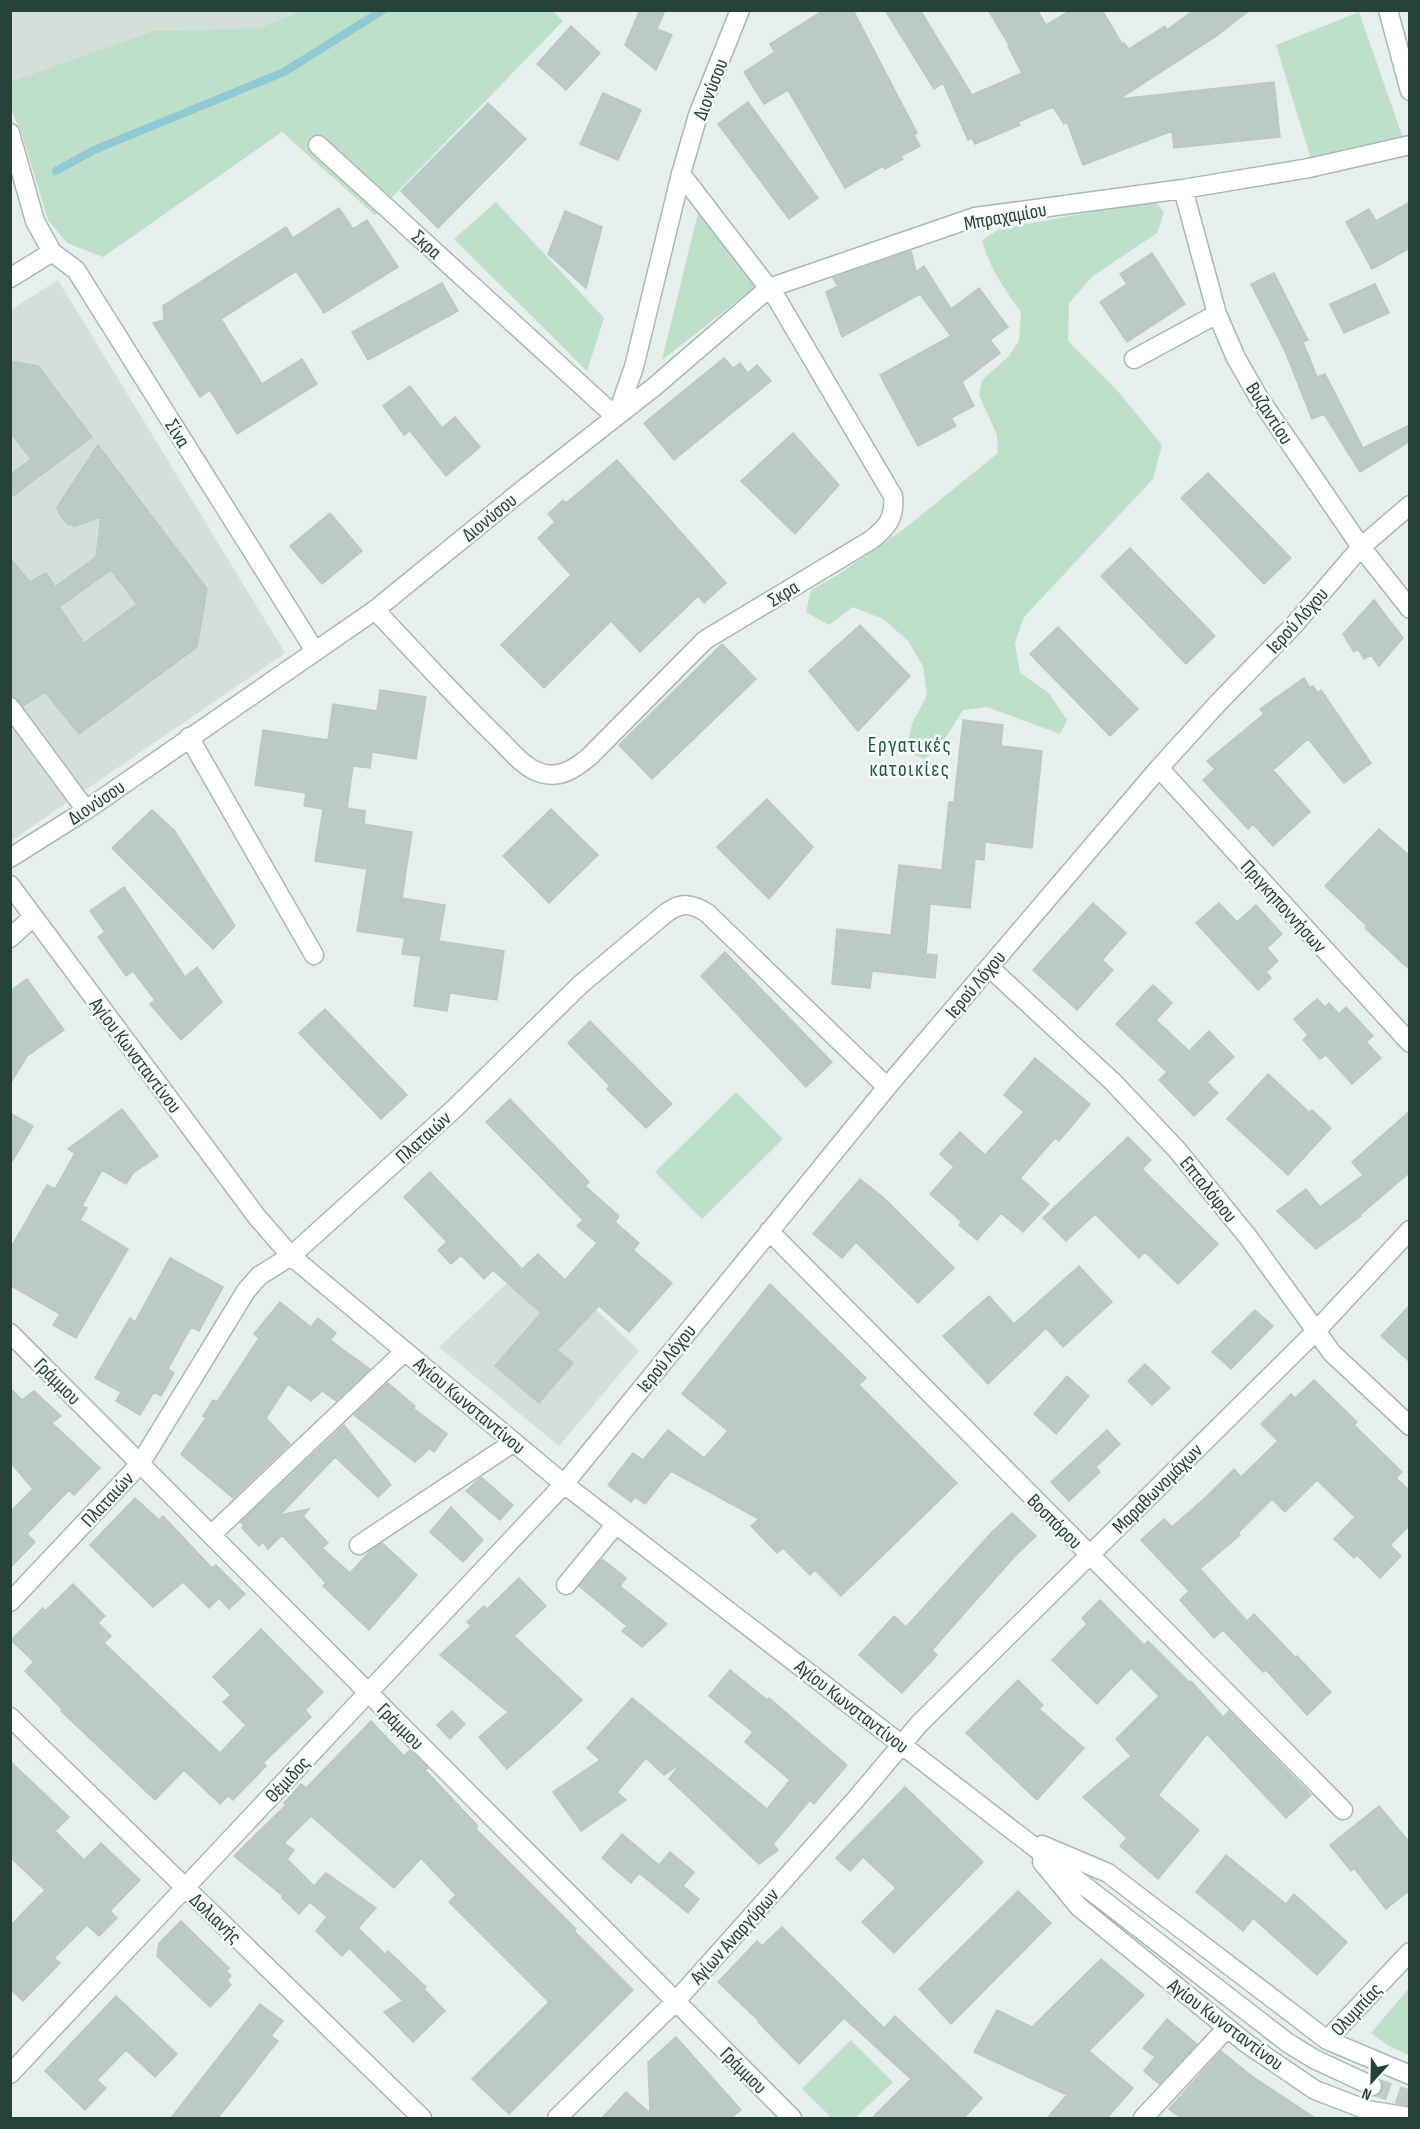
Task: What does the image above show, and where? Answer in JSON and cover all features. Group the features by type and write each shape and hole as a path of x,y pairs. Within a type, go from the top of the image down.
{"street":[{"name":"Διονύσου","path":"10,858 86,810 375,610 616,417 634,367 681,174 698,115 740,10"},
{"path":"1388,10 1410,91"},
{"name":"Σίνα","path":"13,141 35,221 52,252 76,270 315,651"},
{"name":"Σκρα","path":"318,145 616,417"},
{"name":"Μπραχαμίου","path":"616,417 770,288 975,217 1183,189 1309,168 1410,145"},
{"name":"Σκρα","path":"375,610 480,722 522,762 539,773 561,774 576,768 590,756 705,640 871,540 892,520 893,496 770,288 681,174"},
{"name":"Βυζαντίου","path":"1183,189 1217,314 1236,358 1259,398 1361,547 1410,609"},
{"path":"10,278 52,252"},
{"path":"1134,358 1217,314"},
{"name":"Ιερού Λόχου","path":"564,1484 887,1087 1159,768 1294,625 1361,547 1410,505"},
{"path":"10,707 86,810"},
{"path":"189,737 314,955"},
{"name":"Πριγκηποννήσων","path":"1159,768 1410,1043"},
{"name":"Αγίου Κωνσταντίνου","path":"10,885 257,1217 291,1256 564,1484 1288,2043 1314,2059 1372,2086"},
{"name":"Πλαταιών","path":"10,1602 140,1464 246,1291 259,1276 291,1256 455,1107 580,985 676,906 686,903 707,913 887,1087"},
{"path":"10,938 33,917"},
{"name":"Επταλόφου","path":"989,967 1113,1082 1178,1151 1248,1236 1332,1353 1410,1426"},
{"name":"Μαραθωνομάχων","path":"901,1744 1315,1332 1410,1230"},
{"name":"Βοσπόρου","path":"769,1231 1343,1810"},
{"name":"Γράμμου","path":"10,1333 792,2118"},
{"path":"212,1535 405,1351"},
{"path":"359,1545 514,1442"},
{"name":"Θέμιδος","path":"10,2074 564,1484"},
{"path":"566,1585 616,1524"},
{"name":"Δολιανής","path":"10,1717 422,2118"},
{"name":"Αγίων Αναργύρων","path":"556,2118 675,2002 849,1807 901,1744"},
{"name":"Αγίου Κωνσταντίνου","path":"1019,1835 1079,1907 1246,2043 1315,2090 1367,2110 1410,2117"},
{"name":"Αγίου Κωνσταντίνου","path":"1019,1835 1108,1873 1327,2040 1408,2076"},
{"name":"Ολυμπίας","path":"1327,2040 1410,1952"},
{"path":"1143,2118 1227,2028"}],"shaded area":[{"path":"10,11 301,11 259,28 153,31 11,82"},
{"path":"58,280 285,653 11,841 11,310"},
{"path":"538,1254 639,1351 559,1446 439,1347"}],"green space":[{"path":"552,10 563,21 375,215 282,132 103,257 67,243 48,220 23,138 11,109 10,82 153,31 259,28 301,11"},
{"path":"1359,12 1403,138 1311,159 1276,45"},
{"path":"1155,200 1164,213 1157,233 1093,276 1069,303 1068,341 1116,389 1162,445 1153,479 1024,617 1015,643 1020,673 1049,693 1067,720 1060,734 987,707 963,710 940,747 924,759 906,751 912,724 927,695 923,666 908,641 883,619 853,607 829,625 806,612 811,590 836,576 904,529 998,453 997,435 979,395 982,380 1008,357 1019,341 1021,312 998,278 982,240 1000,229"},
{"path":"496,202 604,318 587,371 454,239"},
{"path":"699,209 759,284 662,360"},
{"path":"736,1092 783,1139 702,1219 655,1172"},
{"path":"1409,1988 1409,2055 1389,2046 1371,2033"},
{"path":"851,2040 893,2082 855,2118 832,2118 802,2089"}],"building":[{"path":"640,10 665,10 657,29 672,35 656,70 625,45"},
{"path":"824,10 853,10 917,133 914,135 920,146 901,156 903,159 885,169 883,166 845,188 788,90 764,104 744,72 775,52 770,44"},
{"path":"885,10 920,10 972,95 1022,73 1008,46 1010,46 988,10 1037,10 1046,25 1071,10 1102,10 1122,44 1124,43 1129,49 1165,26 1167,30 1194,10 1250,10 1215,37 1119,99 1274,82 1280,137 1174,148 1172,131 1083,165 1067,122 1064,124 1053,107 1018,122 1020,125 975,144 972,138 968,140 943,83 934,89"},
{"path":"571,26 600,53 566,90 537,64"},
{"path":"603,93 641,110 618,160 580,144"},
{"path":"748,102 818,198 789,219 718,124"},
{"path":"488,103 526,139 438,228 401,191"},
{"path":"1410,202 1410,248 1372,269 1346,222 1369,209 1376,221"},
{"path":"339,208 353,229 367,220 398,267 324,313 296,271 221,319 262,384 302,359 317,384 237,434 210,390 200,397 153,323 164,320 163,306 286,227 293,238"},
{"path":"565,211 602,227 586,288 548,254"},
{"path":"911,251 916,272 924,266 951,309 979,288 1008,327 990,340 1000,353 962,382 974,406 951,418 956,426 918,446 880,375 951,336 920,294 842,337 826,292 838,286 833,278"},
{"path":"1152,253 1185,304 1127,342 1100,302 1127,284 1120,274"},
{"path":"1274,273 1308,340 1303,342 1317,377 1325,374 1363,448 1410,425 1410,441 1360,472 1324,414 1312,419 1285,351 1251,284"},
{"path":"442,283 458,311 368,360 352,332"},
{"path":"1375,284 1389,313 1344,333 1330,304"},
{"path":"724,358 733,368 740,363 748,373 757,365 771,381 674,460 644,423"},
{"path":"10,361 38,366 92,437 10,498 10,475 31,459 10,432"},
{"path":"410,386 442,428 455,417 480,447 446,476 410,431 404,435 383,406"},
{"path":"793,433 839,485 795,534 741,481"},
{"path":"98,445 207,589 197,647 79,734 45,692 23,706 15,697 10,696 10,558 30,582 46,573 55,587 96,557 101,517 75,526 67,524 57,507","holes":["111,570 137,604 84,643 59,607"]},
{"path":"617,460 726,583 704,603 698,596 640,652 611,621 544,688 501,645 571,575 538,538 555,522 548,514 563,500 566,503"},
{"path":"1208,473 1291,558 1264,584 1181,498"},
{"path":"330,513 362,551 322,584 290,546"},
{"path":"1130,548 1215,636 1186,664 1101,576"},
{"path":"1374,600 1403,638 1379,666 1371,655 1364,659 1358,649 1354,652 1343,634"},
{"path":"860,625 910,676 858,731 809,671"},
{"path":"1058,627 1138,709 1110,736 1030,654"},
{"path":"722,644 756,679 652,779 619,745"},
{"path":"1304,678 1310,688 1313,686 1318,693 1321,690 1371,763 1344,783 1308,739 1273,770 1310,812 1273,846 1253,824 1248,829 1203,780 1215,769 1207,761 1264,714 1260,709"},
{"path":"380,690 426,697 416,759 372,752 370,768 353,766 347,808 365,811 364,824 412,832 402,898 445,905 439,941 504,951 497,1000 450,993 447,1011 414,1006 421,956 402,954 405,938 357,931 367,869 315,861 323,809 304,806 306,793 255,785 263,730 328,740 333,704 377,711"},
{"path":"963,720 1003,725 1001,746 1042,751 1032,848 985,842 984,860 975,859 970,908 930,904 926,954 937,955 935,978 872,971 870,988 832,984 837,929 891,935 899,865 942,870 949,802 954,802"},
{"path":"767,799 813,847 769,899 717,847"},
{"path":"551,809 598,855 549,903 503,856"},
{"path":"152,810 174,830 235,926 213,949 112,848"},
{"path":"1379,829 1410,856 1410,970 1325,886"},
{"path":"124,887 185,977 197,967 222,1002 181,1040 150,1004 155,1000 133,971 126,976 98,937 105,932 90,911"},
{"path":"1093,903 1126,933 1102,960 1113,970 1077,1010 1033,970"},
{"path":"1219,903 1237,922 1256,905 1282,934 1267,948 1278,961 1266,972 1271,978 1258,990 1196,923"},
{"path":"725,952 832,1062 806,1087 701,976"},
{"path":"27,979 64,1030 27,1056 10,1084 10,991"},
{"path":"1153,985 1172,1003 1156,1020 1189,1051 1209,1031 1234,1057 1207,1082 1218,1093 1194,1116 1159,1080 1167,1072 1116,1024"},
{"path":"1317,999 1325,1007 1329,1003 1339,1014 1346,1007 1373,1036 1366,1042 1381,1058 1352,1084 1326,1055 1320,1059 1303,1040 1308,1035 1294,1019"},
{"path":"325,1009 407,1095 381,1119 299,1033"},
{"path":"590,1021 672,1104 646,1128 607,1089 610,1086 568,1043"},
{"path":"1035,1058 1090,1104 1059,1141 1055,1138 1020,1178 1049,1204 1023,1232 1001,1213 977,1240 959,1225 962,1222 930,1194 954,1167 940,1154 960,1132 985,1155 1024,1112 1004,1095"},
{"path":"1268,1074 1309,1112 1312,1110 1331,1128 1288,1175 1227,1119"},
{"path":"510,1099 589,1182 585,1186 619,1216 615,1222 639,1243 633,1250 672,1283 629,1332 599,1306 557,1350 573,1363 539,1403 495,1366 541,1313 493,1270 484,1279 461,1255 451,1264 438,1250 447,1242 404,1197 430,1172 522,1269 538,1254 565,1280 597,1243 577,1226 583,1220 486,1122"},
{"path":"122,1109 158,1156 133,1173 126,1184 102,1170 82,1206 87,1208 80,1220 128,1249 76,1338 53,1325 60,1314 10,1285 10,1249 47,1185 55,1189 75,1153 68,1149"},
{"path":"1410,1111 1410,1172 1361,1216 1316,1249 1277,1211 1306,1189 1320,1207 1363,1175 1352,1162"},
{"path":"10,1113 33,1126 10,1165"},
{"path":"1128,1137 1151,1160 1142,1169 1218,1244 1178,1284 1145,1252 1139,1258 1095,1214 1066,1241 1043,1218"},
{"path":"860,1179 884,1198 954,1268 918,1303 856,1242 842,1258 813,1234"},
{"path":"170,1258 223,1287 199,1331 191,1327 168,1369 174,1373 161,1396 154,1392 140,1415 116,1401 121,1392 95,1378 130,1318 135,1322"},
{"path":"1079,1266 1112,1302 1063,1347 1046,1328 988,1384 943,1336 989,1296 1014,1324"},
{"path":"770,1284 866,1378 859,1385 957,1483 841,1596 815,1570 810,1575 783,1548 777,1553 751,1526 759,1519 671,1471 645,1504 635,1497 631,1502 608,1485 633,1453 643,1460 668,1430 704,1458 728,1431 682,1394"},
{"path":"280,1302 311,1327 318,1318 336,1333 330,1340 370,1369 336,1401 322,1391 311,1401 288,1384 266,1418 290,1444 233,1498 181,1454 206,1418 203,1416 213,1400 217,1402 259,1338 254,1334"},
{"path":"1410,1305 1410,1362 1381,1336"},
{"path":"1255,1310 1273,1326 1231,1369 1212,1352"},
{"path":"1145,1364 1170,1388 1152,1405 1128,1381"},
{"path":"1067,1376 1089,1396 1056,1434 1034,1414"},
{"path":"1314,1380 1357,1422 1354,1425 1402,1472 1396,1478 1410,1491 1410,1525 1390,1545 1401,1556 1380,1578 1357,1555 1354,1558 1334,1539 1355,1517 1317,1480 1285,1512 1272,1499 1238,1533 1240,1535 1200,1569 1247,1621 1254,1614 1331,1692 1307,1715 1266,1670 1263,1672 1223,1630 1214,1638 1180,1600 1189,1591 1141,1540 1164,1519 1172,1527 1234,1469 1241,1477 1278,1441 1261,1424 1291,1394 1295,1398"},
{"path":"388,1383 415,1406 413,1408 447,1434 434,1452 430,1448 415,1462 354,1415"},
{"path":"10,1388 22,1400 34,1391 61,1416 52,1423 100,1468 74,1495 69,1490 27,1534 35,1542 10,1568 10,1512 33,1489 10,1462"},
{"path":"344,1425 391,1485 378,1497 335,1457 280,1515 309,1509 303,1516 328,1543 322,1548 350,1573 371,1550 382,1543 417,1575 369,1630 323,1586 326,1583 282,1535 268,1549 263,1542 259,1546 242,1528 244,1526 241,1522"},
{"path":"1107,1430 1120,1444 1096,1467 1100,1472 1069,1501 1051,1482"},
{"path":"481,1477 513,1505 500,1520 466,1491"},
{"path":"135,1498 159,1520 163,1516 212,1568 216,1565 245,1594 229,1609 219,1598 209,1608 183,1582 153,1607 90,1545"},
{"path":"451,1507 483,1540 463,1562 430,1532"},
{"path":"1012,1513 1036,1536 1015,1556 932,1650 937,1655 902,1693 859,1655 894,1616 906,1627"},
{"path":"602,1559 626,1578 620,1586 667,1624 642,1647 622,1631 627,1626 579,1586"},
{"path":"519,1578 546,1606 514,1636 582,1700 507,1769 479,1737 508,1712 440,1655 471,1626 467,1622 484,1606 487,1609"},
{"path":"73,1584 105,1616 98,1623 111,1636 104,1643 220,1753 246,1725 223,1702 231,1695 213,1677 261,1629 323,1692 305,1710 311,1717 263,1763 266,1766 233,1800 228,1796 220,1804 184,1770 155,1800 61,1711 62,1709 25,1671 34,1662 11,1640 43,1608 45,1611"},
{"path":"1100,1600 1144,1645 1148,1641 1189,1682 1191,1681 1223,1717 1229,1711 1311,1795 1286,1818 1207,1734 1158,1795 1199,1830 1158,1879 1120,1846 1127,1838 1083,1797 1131,1756 1116,1739 1159,1696 1131,1668 1097,1704 1052,1660 1087,1624 1082,1618"},
{"path":"730,1670 767,1700 769,1698 847,1765 814,1804 810,1800 773,1844 778,1850 759,1864 669,1779 680,1764 664,1775 646,1758 617,1792 626,1800 581,1831 553,1792 600,1760 587,1748 632,1698 767,1809 790,1780 745,1742 753,1732 709,1696"},
{"path":"1018,1680 1043,1705 1039,1709 1084,1748 1037,1800 966,1733"},
{"path":"452,1711 465,1724 450,1739 437,1725"},
{"path":"371,1721 404,1756 410,1750 428,1768 425,1770 478,1826 476,1829 633,1990 509,2114 472,2079 549,2002 449,1902 456,1895 421,1858 394,1888 311,1816 284,1843 294,1850 287,1859 314,1886 326,1873 376,1908 358,1928 385,1954 388,1951 426,1987 424,1989 445,2011 413,2042 384,2012 403,2001 349,1948 342,1956 316,1931 327,1917 310,1902 299,1914 282,1898 283,1896 234,1856 286,1805 284,1803 301,1784 306,1788"},
{"path":"10,1761 69,1817 55,1831 84,1860 101,1843 140,1880 110,1911 117,1918 99,1936 87,1925 54,1958 60,1963 23,2001 10,1989 10,1926 45,1890 10,1857"},
{"path":"905,1787 983,1862 894,1953 862,1922 896,1888 863,1857 850,1871 836,1858"},
{"path":"1379,1806 1410,1843 1410,1890 1386,1909 1354,1868 1351,1871 1330,1845"},
{"path":"622,1834 659,1865 670,1852 694,1872 683,1886 699,1899 688,1913 639,1873 631,1883 602,1858"},
{"path":"1226,1855 1286,1904 1294,1894 1347,1942 1317,1975 1253,1918 1243,1931 1196,1892"},
{"path":"1018,1891 1051,1923 951,2024 919,1989"},
{"path":"181,1921 229,1968 226,1971 231,1976 227,1980 231,1985 210,2007 157,1956 159,1943"},
{"path":"782,1927 884,2028 895,2016 982,2098 964,2118 872,2118 911,2079 844,2018 799,2064 718,1982 757,1941 762,1946"},
{"path":"1101,1959 1144,1995 1089,2051 1133,2088 1107,2118 1047,2118 1067,2095 974,2052 997,2010 1032,2027"},
{"path":"116,1996 177,2054 155,2077 126,2050 97,2080 106,2088 85,2110 45,2071"},
{"path":"260,2004 283,2021 271,2036 278,2041 218,2118 171,2118"},
{"path":"1167,2019 1197,2044 1159,2084 1144,2071 1155,2057 1143,2048"},
{"path":"676,2037 741,2110 731,2118 602,2118 626,2092 650,2113 648,2062"},
{"path":"1221,2051 1253,2077 1315,2118 1181,2118 1169,2109"}],"waterway":[{"path":"56,171 94,150 284,72 383,10"}],"tunnel":[{"path":"1372,2086 1410,2099"}],"district":[{"name":"Εργατικές κατοικίες","path":"910,757"}]}
